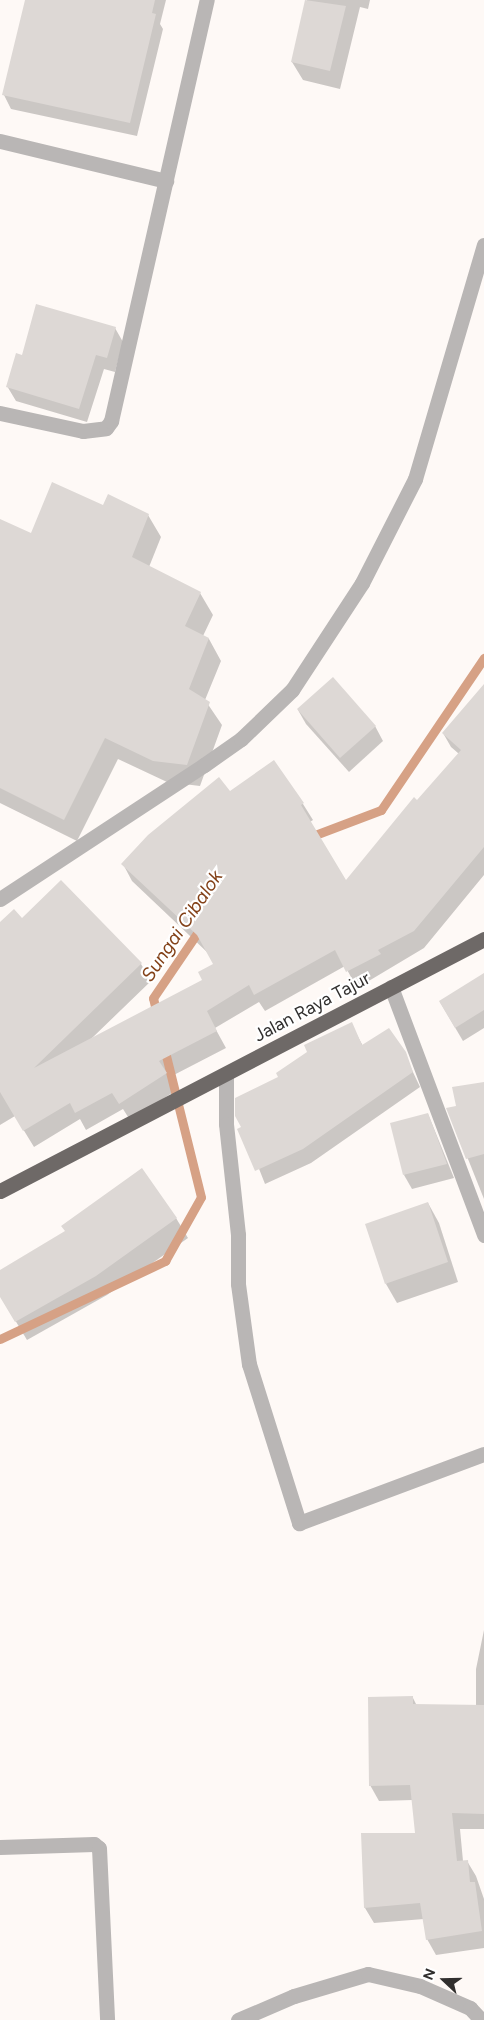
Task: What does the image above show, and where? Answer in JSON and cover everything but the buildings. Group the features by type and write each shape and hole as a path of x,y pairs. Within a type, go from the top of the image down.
{"highway":[{"name":"Jalan Raya Tajur","path":"0,1191 484,939"}],"street":[{"path":"0,414 83,431 106,428 111,421 207,0"},
{"path":"0,141 166,181"},
{"path":"0,899 211,760 269,714 292,690 362,584 415,479 484,245"},
{"path":"391,987 484,1235"},
{"path":"226,1075 226,1124 238,1235 238,1284 249,1364 299,1523 484,1454"},
{"path":"0,1848 94,1844 99,1848 107,2020"},
{"path":"238,2020 294,1996 368,1974 433,1992 470,2008 481,2020"}],"waterway":[{"name":"Sungai Cibalok","path":"307,838 381,810 484,658"},
{"name":"Sungai Cibalok","path":"157,1015 153,998 202,926"},
{"name":"Sungai Cibalok","path":"0,1339 165,1261 201,1197 164,1047"}]}
